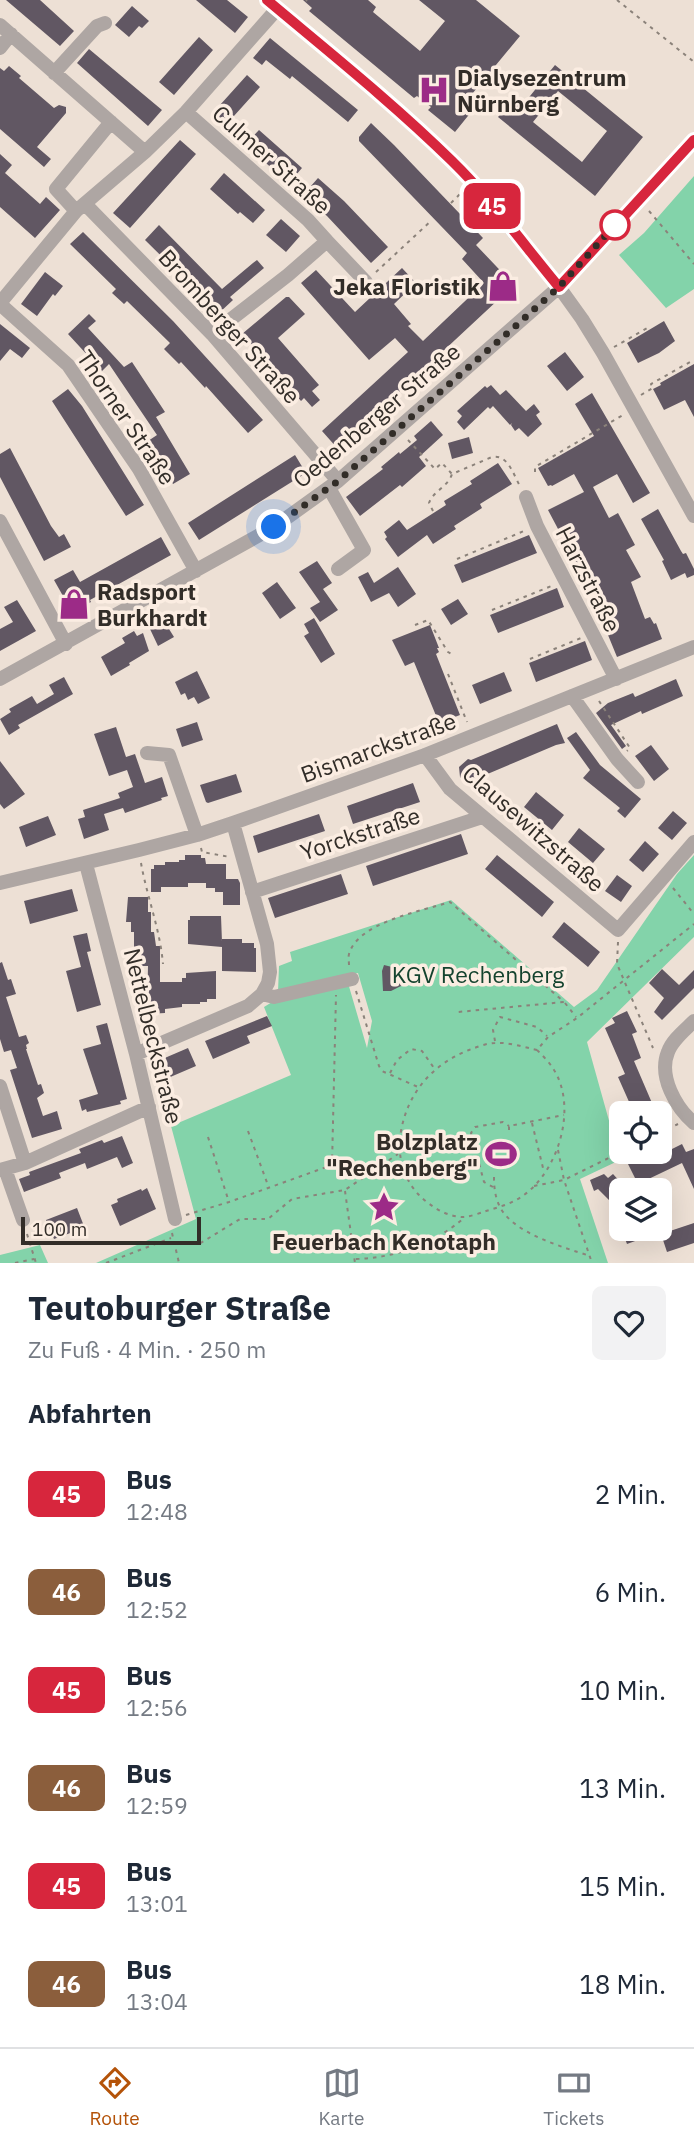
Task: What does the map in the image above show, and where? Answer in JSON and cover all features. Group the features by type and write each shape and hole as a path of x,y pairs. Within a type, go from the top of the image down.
{"street":[{"path":"0,304 81,208 186,112 272,4 385,99 452,161 559,287 603,353 694,516"},
{"path":"54,73 97,26 105,23"},
{"path":"0,47 5,29 145,152"},
{"name":"Culmer Straße","path":"186,112 308,220 366,282"},
{"name":"Bromberger Straße","path":"111,122 56,189 81,208 212,334 333,484 364,550 338,569"},
{"name":"Oedenberger Straße","path":"0,679 274,527 333,484 559,287 694,140"},
{"name":"Culmer Straße","path":"212,334 327,241"},
{"name":"Thorner Straße","path":"0,304 68,365 139,469 196,571"},
{"name":"Harzstraße","path":"526,498 537,526 616,679"},
{"path":"0,521 65,644"},
{"name":"Bismarckstraße","path":"0,883 86,864 233,823 425,755 694,647"},
{"path":"572,696 617,759 638,782"},
{"path":"147,752 169,755 197,835"},
{"name":"Clausewitzstraße","path":"425,755 450,789 618,930"},
{"name":"Yorckstraße","path":"252,892 482,817"},
{"path":"136,1054 248,1006 262,994 268,983 268,944 233,823"},
{"path":"618,930 694,842"},
{"name":"Nettelbeckstraße","path":"86,864 136,1054 175,1219"},
{"path":"262,994 274,997 352,979"},
{"path":"691,1121 670,1088 666,1075 667,1053 694,1021"},
{"path":"0,1086 25,1163"},
{"path":"23,1220 3,1169 25,1163 149,1107"}],"path":[{"path":"619,0 694,62"},
{"path":"451,203 472,182"},
{"path":"639,199 694,264"},
{"path":"366,282 432,220"},
{"path":"603,353 649,327"},
{"path":"535,472 535,467 632,405 653,388 651,384 690,362"},
{"path":"398,429 435,469 442,463 452,474"},
{"path":"433,511 430,498 452,474 498,456 503,458 526,498"},
{"path":"457,559 537,526"},
{"path":"492,610 552,586"},
{"path":"415,625 428,620 448,652 453,655"},
{"path":"530,659 579,639"},
{"path":"448,674 472,737"},
{"path":"590,689 630,748 617,759"},
{"path":"197,835 202,852 234,858"},
{"path":"139,850 146,892 151,901 161,943 163,964"},
{"path":"664,876 694,914"},
{"path":"419,1087 382,1071 379,1066 349,970 349,954 359,939 380,924 450,902 564,1002 577,1018"},
{"path":"537,1050 548,1037 577,1018 694,924"},
{"path":"618,930 617,964 654,1048 667,1053"},
{"path":"179,1263 172,1237 175,1219 332,1165 335,982"},
{"path":"458,1012 564,1002"},
{"path":"495,1042 493,1030 500,1017 537,1027 548,1037"},
{"path":"356,1259 386,1257 416,1248 466,1217 517,1200 533,1186 558,1149 564,1115 563,1092 555,1071 537,1050 495,1042 457,1055 435,1069 419,1087 404,1115 399,1153 411,1187 438,1210 466,1217"},
{"path":"389,1074 397,1060 411,1049 422,1051 435,1069"},
{"path":"494,1188 484,1182 471,1133 475,1126 503,1122 509,1126 564,1115"},
{"path":"672,1128 691,1121"},
{"path":"532,1122 544,1173"},
{"path":"248,1130 269,1188"},
{"path":"208,1137 229,1202"},
{"path":"558,1149 564,1180 592,1263"},
{"path":"174,1243 199,1244 240,1219 268,1219 292,1199 345,1190 399,1153"},
{"path":"533,1186 564,1180 609,1158"},
{"path":"494,1177 499,1207 510,1218 531,1235 590,1256"},
{"path":"345,1190 355,1263"},
{"path":"15,1263 35,1261 23,1220"},
{"path":"106,1263 172,1237"}],"green space":[{"path":"694,176 694,289 666,308 619,255 644,233"},
{"name":"KGV Rechenberg","path":"694,855 694,937 587,1042 609,1121 609,1164 612,1164 580,1179 608,1263 96,1263 196,1219 171,1126 291,1075 264,1007 277,999 348,983 367,1048 372,1021 358,973 278,992 279,966 292,961 290,952 451,900 574,1007 597,990 677,874"},
{"path":"40,1245 48,1263 0,1263 0,1255"}],"building":[{"path":"6,0 40,0 74,31 60,46"},
{"path":"196,0 227,0 248,17 235,33"},
{"path":"303,0 368,0 376,7 373,12 420,51 445,21 419,0 476,0 520,36 472,94 480,101 455,132 428,110 431,107 417,96 414,98 309,11 312,8"},
{"path":"132,6 149,21 142,28 139,26 129,37 115,25"},
{"path":"199,37 213,50 174,95 159,82"},
{"path":"270,38 358,110 348,122 292,76 290,79 266,60 262,65 253,58"},
{"path":"89,49 162,110 148,126 77,63"},
{"path":"555,65 643,137 595,196 498,117 513,99 522,106","holes":["558,91 607,131 582,162 533,122"]},
{"path":"9,66 54,108 59,105 66,107 66,113 37,147 51,159 44,167 0,129 0,68 4,71"},
{"path":"247,75 260,87 224,127 211,115"},
{"path":"371,123 483,238 476,245 514,285 338,449 322,431 408,352 395,338 369,360 301,283 316,270 355,312 402,268 416,283 394,304 411,324 408,326 423,341 484,283 462,259 467,253 359,141 359,137"},
{"path":"259,130 302,168 289,183 245,145"},
{"path":"180,140 196,154 130,228 113,213"},
{"path":"0,154 12,165 5,173 40,204 46,197 60,210 35,238 0,207"},
{"path":"224,173 265,210 253,223 240,212 238,214 210,189"},
{"path":"318,178 388,247 371,263 327,216 303,195"},
{"path":"281,219 300,236 286,252 266,235"},
{"path":"159,225 222,289 257,260 264,268 230,297 233,300 219,313 145,240"},
{"path":"83,232 173,321 263,420 248,433 206,386 205,388 181,362 179,364 164,349 170,343 127,301 124,304 112,293 116,289 70,244"},
{"path":"45,272 63,286 55,296 53,294 37,316 21,304"},
{"path":"286,297 305,314 278,338 319,385 312,391 320,400 312,407 304,398 301,401 242,334"},
{"path":"89,314 96,321 88,328 124,367 132,362 165,412 156,417 190,474 173,484 148,441 157,435 109,364 102,371 68,334"},
{"path":"664,321 675,341 659,353 638,363 627,343"},
{"path":"0,324 30,348 22,358 10,349 0,361"},
{"path":"565,352 584,377 567,391 547,366"},
{"path":"694,364 694,417 685,400 664,410 653,389"},
{"path":"491,385 500,395 506,390 526,411 534,404 540,412 536,415 542,424 528,437 519,428 515,431 512,423 510,425 493,406 490,409 488,407 464,430 457,422 462,416 457,411 485,386 487,388"},
{"path":"68,389 82,406 144,505 126,516 52,401"},
{"path":"592,393 650,493 633,503 617,474 593,487 609,518 618,513 635,545 626,550 641,577 631,582 645,619 650,617 654,624 656,623 662,639 617,657 599,613 602,612 548,510 584,492 574,474 548,486 538,468 594,436 575,404"},
{"path":"431,421 443,435 419,457 426,466 402,487 400,485 360,516 346,497 417,440 414,436"},
{"path":"469,437 473,453 452,459 448,443"},
{"path":"10,448 51,526 59,537 64,534 71,547 44,561 0,477 0,454"},
{"path":"295,455 306,473 199,540 188,523"},
{"path":"498,463 512,484 480,504 482,508 433,544 427,535 398,557 385,539 387,537 384,532 399,520 407,530 446,505 444,501 472,484 470,481"},
{"path":"658,509 681,551 686,553 694,575 687,578 685,573 671,580 662,561 664,560 641,519"},
{"path":"529,535 537,553 462,583 454,565"},
{"path":"161,537 171,555 72,612 54,580 73,570 80,582"},
{"path":"317,561 332,583 323,589 338,610 320,622 310,608 320,602 299,572"},
{"path":"398,567 416,594 398,607 389,593 371,602 358,577 368,572 374,583"},
{"path":"277,582 296,608 280,619 262,593"},
{"path":"557,588 564,607 498,633 490,615"},
{"path":"458,599 468,614 451,625 441,609"},
{"path":"17,600 36,631 0,651 0,629 13,622 4,607"},
{"path":"314,618 335,654 321,663 304,636 309,633 304,624"},
{"path":"164,621 174,637 158,646 150,629"},
{"path":"430,625 439,648 436,654 460,715 439,723 414,662 405,666 392,640"},
{"path":"134,631 137,636 143,633 149,651 111,676 101,657 125,643 122,638"},
{"path":"585,641 592,660 536,682 529,663"},
{"path":"197,671 210,698 198,704 194,697 188,700 185,693 181,695 175,682"},
{"path":"504,672 512,691 480,704 472,685"},
{"path":"64,677 73,694 18,725 20,728 9,735 0,719 11,712 9,709 32,696 37,704 54,694 49,685"},
{"path":"676,679 683,696 611,725 626,746 622,749 596,713 608,703 633,693 635,697"},
{"path":"197,722 203,740 182,747 176,729"},
{"path":"557,724 565,743 478,778 477,776 466,783 460,777 459,767 468,759"},
{"path":"116,727 126,757 135,754 145,783 162,777 168,796 125,813 123,808 104,814 109,830 84,839 78,819 85,817 83,810 120,798 118,793 133,787 127,770 109,776 94,734"},
{"path":"576,732 600,765 641,799 625,818 617,811 620,808 583,778 590,770 567,738"},
{"path":"651,745 669,769 654,781 635,756"},
{"path":"0,761 25,794 4,809 0,804"},
{"path":"236,774 242,792 206,802 200,785"},
{"path":"413,783 420,802 353,824 347,806"},
{"path":"536,792 564,815 552,830 524,807"},
{"path":"673,811 687,823 672,840 658,828"},
{"path":"319,814 325,831 258,853 253,836"},
{"path":"48,816 56,835 26,847 19,827"},
{"path":"579,828 605,849 593,863 568,842"},
{"path":"461,834 468,854 373,886 366,866"},
{"path":"645,841 659,854 643,872 629,860"},
{"path":"185,855 201,855 206,864 226,864 226,879 238,879 240,883 240,905 223,905 223,892 206,888 206,883 188,883 188,887 161,887 161,892 151,892 151,869 154,869 154,865 179,862 185,860"},
{"path":"497,855 554,902 542,917 485,869"},
{"path":"341,874 348,894 275,918 268,898"},
{"path":"617,875 632,886 621,902 605,891"},
{"path":"72,889 78,911 30,924 24,901"},
{"path":"128,897 148,897 151,932 154,932 156,946 160,946 160,982 182,982 186,973 216,971 216,999 207,999 207,1002 200,1004 182,1004 182,1007 165,1009 165,1013 147,1014 148,966 137,966 134,932 131,932 131,922 126,922"},
{"path":"190,916 221,916 222,942 222,939 242,939 242,943 254,943 256,972 222,971 222,947 188,944"},
{"path":"564,922 600,952 588,967 552,937"},
{"path":"87,933 91,951 87,952 101,1005 77,1012 66,971 81,967 73,936"},
{"path":"2,962 16,994 6,997 19,1037 26,1035 29,1043 26,1049 38,1085 41,1084 44,1093 37,1098 43,1116 57,1111 62,1129 32,1138 10,1070 17,1068 11,1050 4,1052 0,1039"},
{"path":"384,965 392,967 405,984 391,991 383,991"},
{"path":"662,969 679,985 694,970 694,988 662,1020 654,1012 664,998 649,983"},
{"path":"627,1011 637,1032 632,1034 641,1058 634,1061 651,1101 629,1101 618,1077 625,1074 605,1028 615,1023 612,1018"},
{"path":"267,1016 272,1026 247,1036 250,1043 213,1059 205,1041"},
{"path":"107,1023 127,1099 120,1101 121,1104 82,1111 79,1100 98,1094 83,1049 101,1044 96,1026"},
{"path":"188,1048 196,1066 161,1081 153,1063"},
{"path":"122,1136 133,1163 122,1168 117,1157 87,1169 85,1163 59,1173 61,1178 24,1192 19,1179 30,1175 29,1172 81,1153 79,1149 102,1140 104,1143"},
{"path":"682,1144 686,1152 694,1149 694,1189 682,1163 651,1178 635,1178 628,1164 672,1164 672,1149"},
{"path":"604,1174 608,1178 613,1174 617,1178 609,1178 609,1200 598,1189 594,1191 590,1180"},
{"path":"147,1188 156,1209 120,1226 111,1205 118,1202 117,1199"},
{"path":"77,1208 87,1234 76,1238 73,1232 54,1239 46,1220"},
{"path":"694,1223 694,1243 667,1252 663,1241 672,1241 672,1230"}],"bus line":[{"name":"45","path":"267,0 385,99 452,161 559,287 694,140"}],"place":[{"name":"Dialysezentrum Nürnberg","path":"434,90"},
{"name":"Jeka Floristik","path":"503,286"},
{"name":"Radsport Burkhardt","path":"74,604"},
{"name":"Bolzplatz \"Rechenberg\"","path":"501,1154"},
{"name":"Feuerbach Kenotaph","path":"384,1207"}],"route":[{"path":"274,527 338,481 510,331 559,287 615,225"}]}
